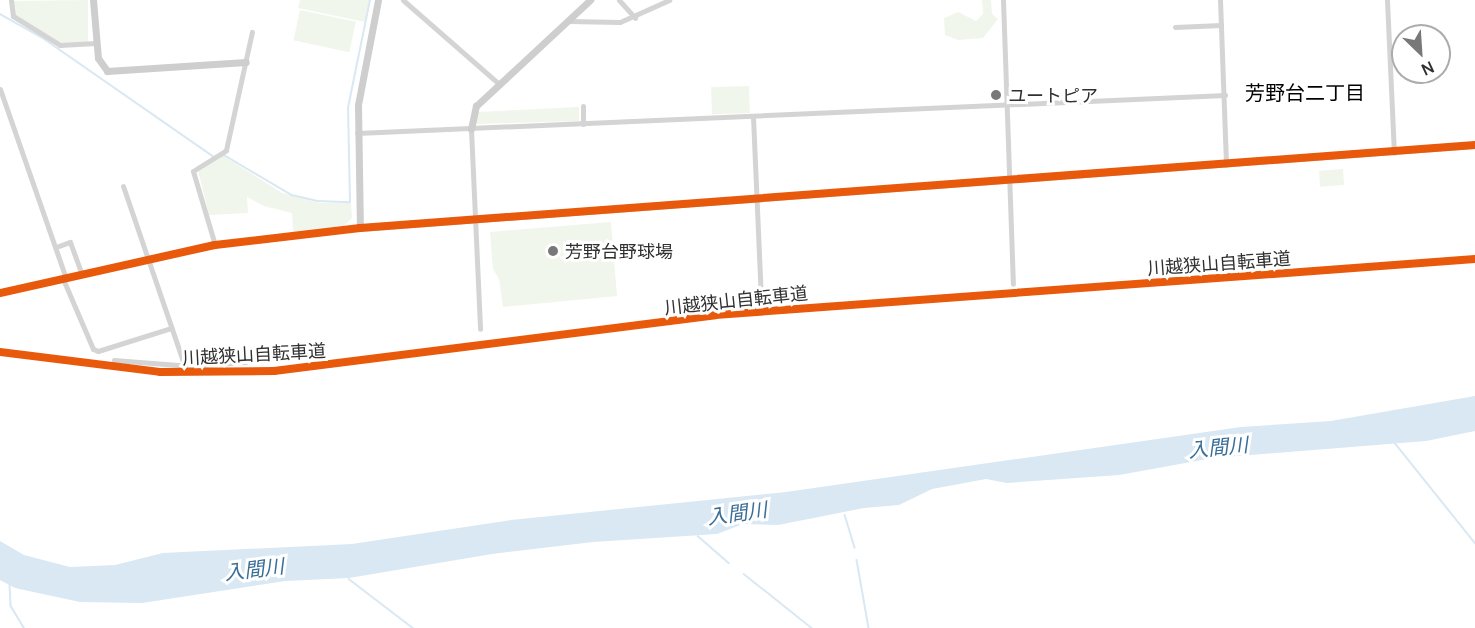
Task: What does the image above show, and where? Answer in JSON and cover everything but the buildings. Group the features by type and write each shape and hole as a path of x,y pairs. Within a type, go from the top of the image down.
{"street":[{"path":"11,0 13,16 60,45 96,43"},
{"path":"93,0 100,67 108,71 246,62"},
{"path":"360,228 356,133 362,76 378,0"},
{"path":"403,0 500,85"},
{"path":"480,329 471,129 476,106 590,0"},
{"path":"619,0 635,18"},
{"path":"568,21 620,22 635,18 669,0"},
{"path":"1003,0 1013,284"},
{"path":"1220,0 1226,165"},
{"path":"1387,0 1394,153"},
{"path":"1175,27 1221,25"},
{"path":"215,245 193,171 226,150 252,32"},
{"path":"0,89 56,247 65,279 93,349 98,351 171,328"},
{"path":"356,133 1225,95"},
{"path":"583,106 583,124"},
{"path":"753,117 761,301"},
{"path":"0,293 215,245 360,228 1394,153 1475,145"},
{"path":"123,186 183,364"},
{"path":"56,247 70,242 82,275"},
{"path":"114,360 183,364 246,362"}],"shaded area":[{"path":"88,0 88,42 60,44 15,15 13,1"},
{"path":"300,0 370,0 365,22 298,8"},
{"path":"982,0 991,0 992,14 998,19 983,38 958,40 945,35 944,18 958,12 976,21 983,14"},
{"path":"300,10 356,22 349,52 294,40"},
{"path":"749,86 750,113 712,114 711,87"},
{"path":"579,107 579,121 476,124 478,112"},
{"path":"222,155 282,193 320,203 351,203 352,218 344,226 293,233 292,213 264,206 247,197 248,213 209,215 198,170"},
{"path":"1343,169 1344,185 1320,187 1319,171"},
{"name":"芳野台野球場","path":"611,222 617,296 503,307 499,279 493,269 490,232"}],"water":[{"name":"入間川","path":"1475,396 1475,431 1426,441 1213,458 1119,475 1007,483 986,479 932,489 899,505 864,508 778,525 743,524 717,534 593,542 492,554 349,578 285,581 142,603 80,602 15,588 0,580 0,541 24,555 70,567 115,565 163,553 352,544 511,520 786,492 1241,427 1331,421"}],"waterway":[{"path":"217,158 224,155 292,195 317,201 350,202 348,108 370,0"},
{"path":"0,14 43,38 213,156"},
{"path":"1395,443 1475,543"},
{"path":"845,515 855,548"},
{"path":"698,536 729,563"},
{"path":"857,560 869,628"},
{"path":"744,574 812,628"},
{"path":"349,579 413,628"},
{"path":"10,585 11,606 24,628"}],"cycle path":[{"path":"0,293 215,245 360,228 1475,145"},
{"name":"川越狭山自転車道","path":"0,352 160,372 274,371 715,315 1475,259"}],"place":[{"name":"ユートピア","path":"996,95"},
{"name":"芳野台野球場","path":"553,251"}],"district":[{"name":"芳野台二丁目","path":"1305,92"}]}
